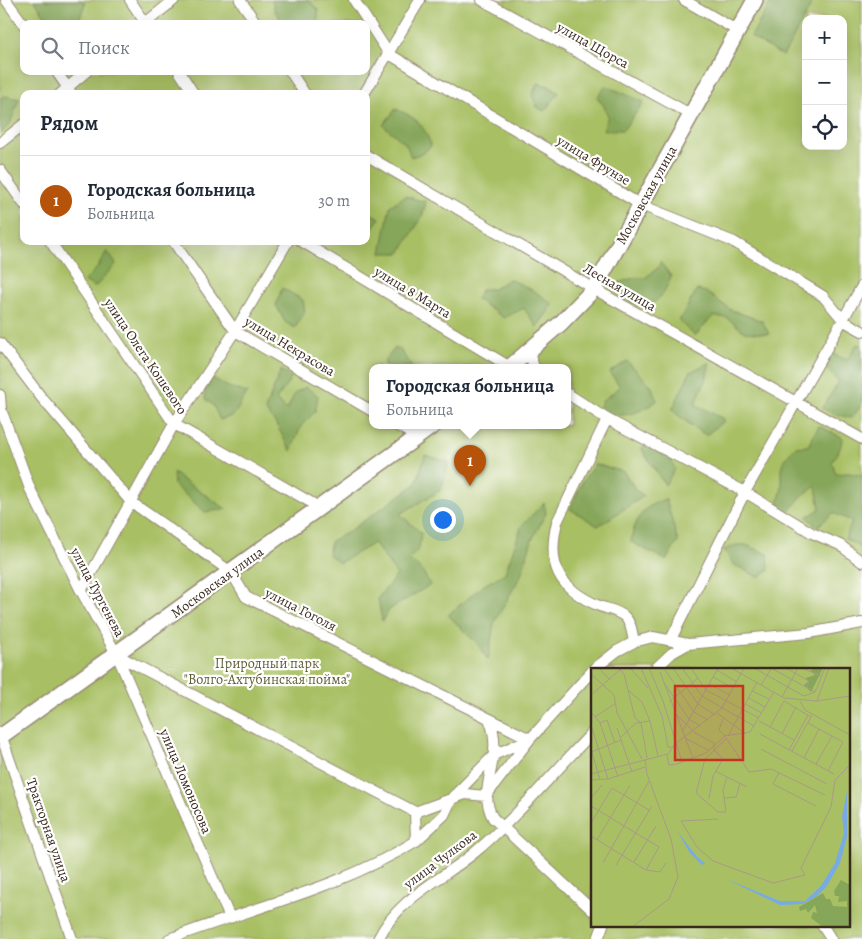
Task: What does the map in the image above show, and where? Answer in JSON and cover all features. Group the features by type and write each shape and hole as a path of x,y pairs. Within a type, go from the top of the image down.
{"street":[{"path":"6,0 20,20"},
{"path":"130,0 143,20"},
{"path":"149,20 174,0"},
{"path":"240,0 254,20"},
{"path":"354,0 367,20"},
{"path":"367,90 390,54 420,0"},
{"name":"улица Щорса","path":"482,0 690,114"},
{"path":"684,0 738,31"},
{"name":"Московская улица","path":"514,364 561,323 594,289 755,0"},
{"path":"370,24 390,54"},
{"name":"улица Фрунзе","path":"390,54 641,205 734,242 823,296 844,321 862,331"},
{"path":"58,75 65,90"},
{"path":"68,90 83,75"},
{"path":"182,75 191,90"},
{"path":"293,75 302,90"},
{"path":"0,143 20,127"},
{"name":"Лесная улица","path":"370,157 594,289 862,439"},
{"path":"0,170 20,198"},
{"name":"улица Олега Кошевого","path":"53,245 100,312 174,424 319,507"},
{"name":"улица Некрасова","path":"176,245 235,331 369,409"},
{"path":"81,591 174,424 235,331 286,245"},
{"name":"улица 8 Марта","path":"308,245 505,364"},
{"path":"671,639 745,492 844,321 862,286"},
{"name":"улица Гоголя","path":"0,343 40,397 131,502 231,572 246,597 530,739"},
{"path":"529,352 533,364"},
{"name":"улица Тургенева","path":"0,395 1,409 30,489 81,591 116,654 415,812"},
{"path":"571,396 607,419 745,492 812,534 840,545 862,562"},
{"path":"607,419 557,522 553,540 553,558 557,572 565,584 579,596 625,616 631,625 634,642"},
{"path":"403,429 417,437"},
{"name":"Московская улица","path":"1,735 428,429"},
{"path":"596,668 617,651 634,642 653,637 671,639 688,644 809,633 862,623"},
{"path":"656,668 672,653 688,644"},
{"name":"улица Ломоносова","path":"116,654 230,918"},
{"path":"486,796 530,739 591,672"},
{"path":"488,719 495,741 486,796 488,808 493,818 591,909"},
{"name":"улица Чулкова","path":"378,939 400,908 417,892 473,854 591,734"},
{"name":"Тракторная улица","path":"1,735 72,939"},
{"path":"170,939 328,885 371,867 416,841 444,815 452,798 494,755 530,739"},
{"path":"416,841 415,812 466,794 486,796"},
{"path":"598,939 603,926"},
{"path":"823,926 831,939"}],"green space":[{"name":"Природный парк \"Волго-Ахтубинская пойма\"","path":"0,0 862,0 862,939 0,939"},
{"path":"34,0 82,0 85,3 79,20 48,20"},
{"path":"272,0 309,0 318,10 318,20 281,20 275,11"},
{"path":"772,0 814,0 806,15 802,15 802,22 783,56 751,37"},
{"path":"538,83 549,86 559,93 544,111 537,107 532,95"},
{"path":"606,86 644,102 623,130 603,130 608,116 604,106 597,97"},
{"path":"5,96 19,99 10,124 0,134 0,99"},
{"path":"396,109 409,115 426,132 431,146 423,153 411,157 406,144 383,125"},
{"path":"405,196 426,202 422,217 400,253 381,253 390,206"},
{"path":"370,213 380,218 370,231"},
{"path":"107,251 116,264 95,287 84,281 97,268"},
{"path":"660,262 671,276 660,297 653,303 645,306 629,302 612,285 633,278 645,278 659,267"},
{"path":"509,279 538,293 553,305 537,327 524,308 504,318 476,299 482,289 494,289"},
{"path":"282,288 303,300 305,312 295,328 285,322 276,305"},
{"path":"697,290 706,292 731,310 762,321 769,334 745,332 727,318 713,316 695,336 679,321"},
{"path":"857,344 862,346 862,404 852,418 834,414 822,408 839,382 826,368 826,351 847,360"},
{"path":"399,348 410,364 385,364 385,361 394,349"},
{"path":"627,361 651,385 657,401 642,410 629,414 598,413 602,401 620,387 610,372"},
{"path":"710,362 706,380 695,404 725,420 706,435 672,410 690,372"},
{"path":"281,370 292,377 276,400 287,410 295,393 306,387 318,396 315,412 301,426 291,451 276,424 265,410"},
{"path":"212,378 228,387 247,393 234,415 220,420 213,405 205,399 205,391"},
{"path":"819,426 843,438 839,451 832,462 836,474 849,473 862,476 862,548 845,539 852,521 833,513 817,527 807,517 820,509 816,486 803,495 784,517 778,504 782,488 784,461 795,447 808,446"},
{"path":"649,445 669,456 675,469 665,485 641,448"},
{"path":"425,455 449,462 441,490 400,514 421,533 419,549 409,559 423,572 430,585 390,609 382,621 378,598 397,575 374,543 339,563 328,554 331,541 347,533 416,484"},
{"path":"595,464 624,472 636,490 644,496 598,526 570,509 583,481"},
{"path":"173,473 226,509 205,512 174,485"},
{"path":"666,499 678,542 666,560 631,542 632,534 641,514 652,505"},
{"path":"544,503 546,513 532,540 521,575 494,623 488,660 478,645 448,615 481,587 505,573 522,525"},
{"path":"736,545 746,545 768,554 769,571 758,577 733,564 724,550"}],"place":[{"name":"Городская больница","path":"470,486"}]}
